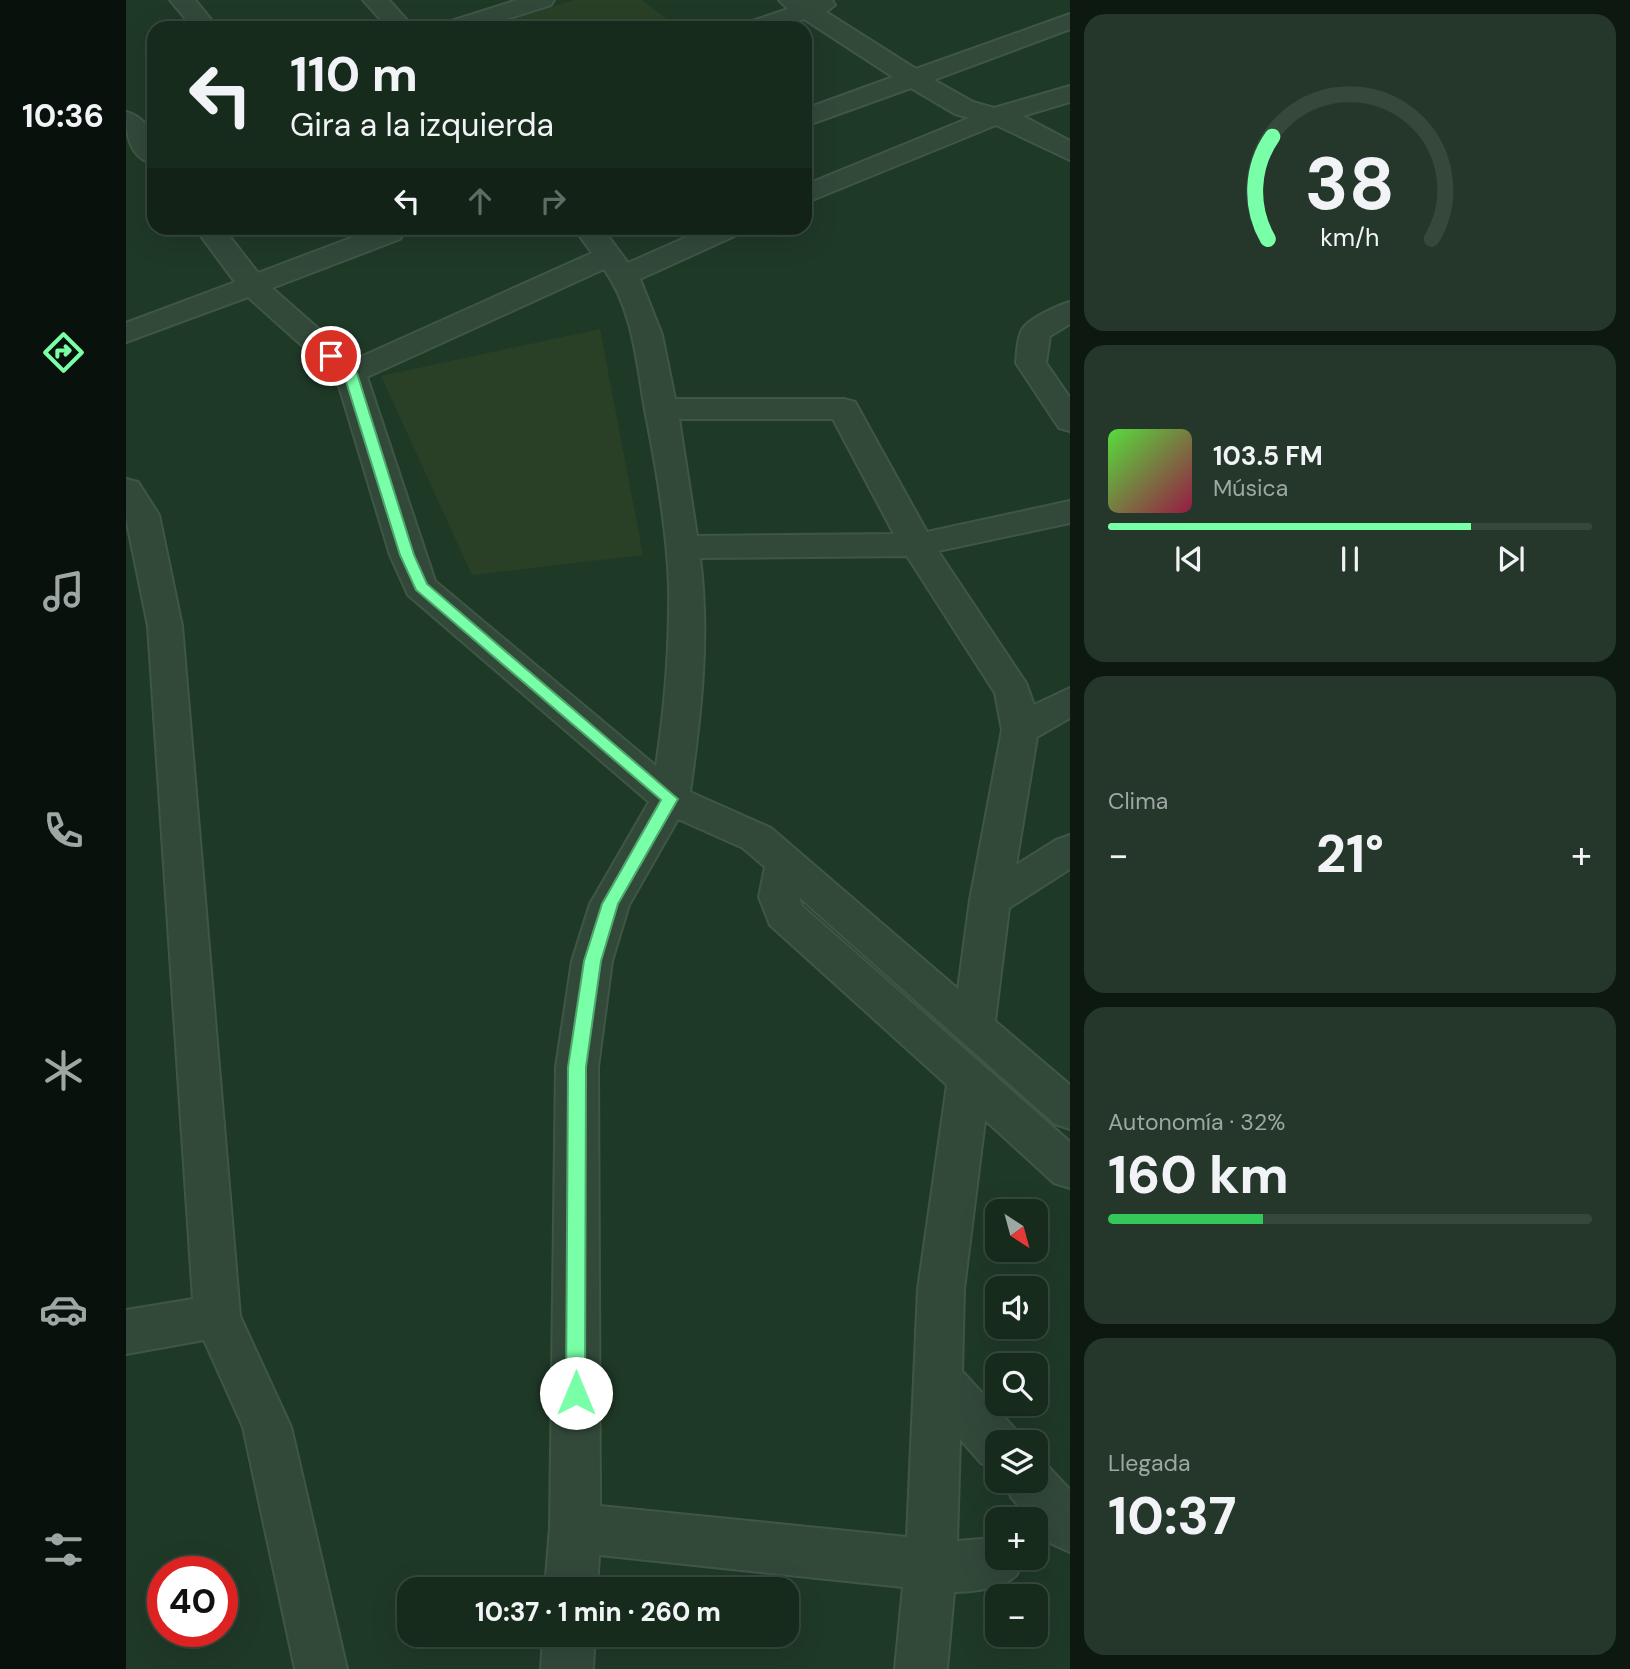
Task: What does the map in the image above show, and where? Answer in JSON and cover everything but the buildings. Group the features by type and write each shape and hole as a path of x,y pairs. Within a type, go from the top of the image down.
{"street":[{"path":"182,0 200,21"},
{"path":"375,0 395,21"},
{"path":"476,21 542,0"},
{"path":"768,21 799,5 836,0"},
{"path":"799,5 964,108 1017,123 1070,152"},
{"path":"812,115 1070,21"},
{"path":"812,192 996,116 1070,94"},
{"path":"147,113 126,119 147,147"},
{"path":"214,235 253,286 350,373 407,555 421,587 670,799 757,838 1068,1107 1030,1133"},
{"path":"126,333 385,235"},
{"path":"350,373 607,253 695,235"},
{"path":"572,1577 575,1528 577,1067 592,961 610,904 670,799 683,711 686,584 669,447 647,334 629,284 607,253"},
{"path":"1070,311 1035,332 1031,363 1070,421"},
{"path":"660,409 844,409 916,545 1013,692 1020,730 990,900 974,1026"},
{"path":"131,508 165,626 217,1316 267,1427 321,1669"},
{"path":"682,547 916,545 1070,512"},
{"path":"1020,730 1070,701"},
{"path":"990,900 1070,850"},
{"path":"785,863 779,897 784,914 1070,1169"},
{"path":"921,1669 931,1565 941,1289 969,1079"},
{"path":"126,1332 217,1316"},
{"path":"939,1380 985,1431"},
{"path":"575,1528 931,1565 968,1567 985,1564"},
{"path":"567,1669 568,1647"}],"green space":[{"path":"574,0 642,0 670,21 508,21"},
{"path":"600,329 643,555 472,575 381,376"}],"route":[{"path":"331,356 350,373 407,555 421,587 486,646 670,799 610,904 592,961 577,1067 576,1393"}]}
